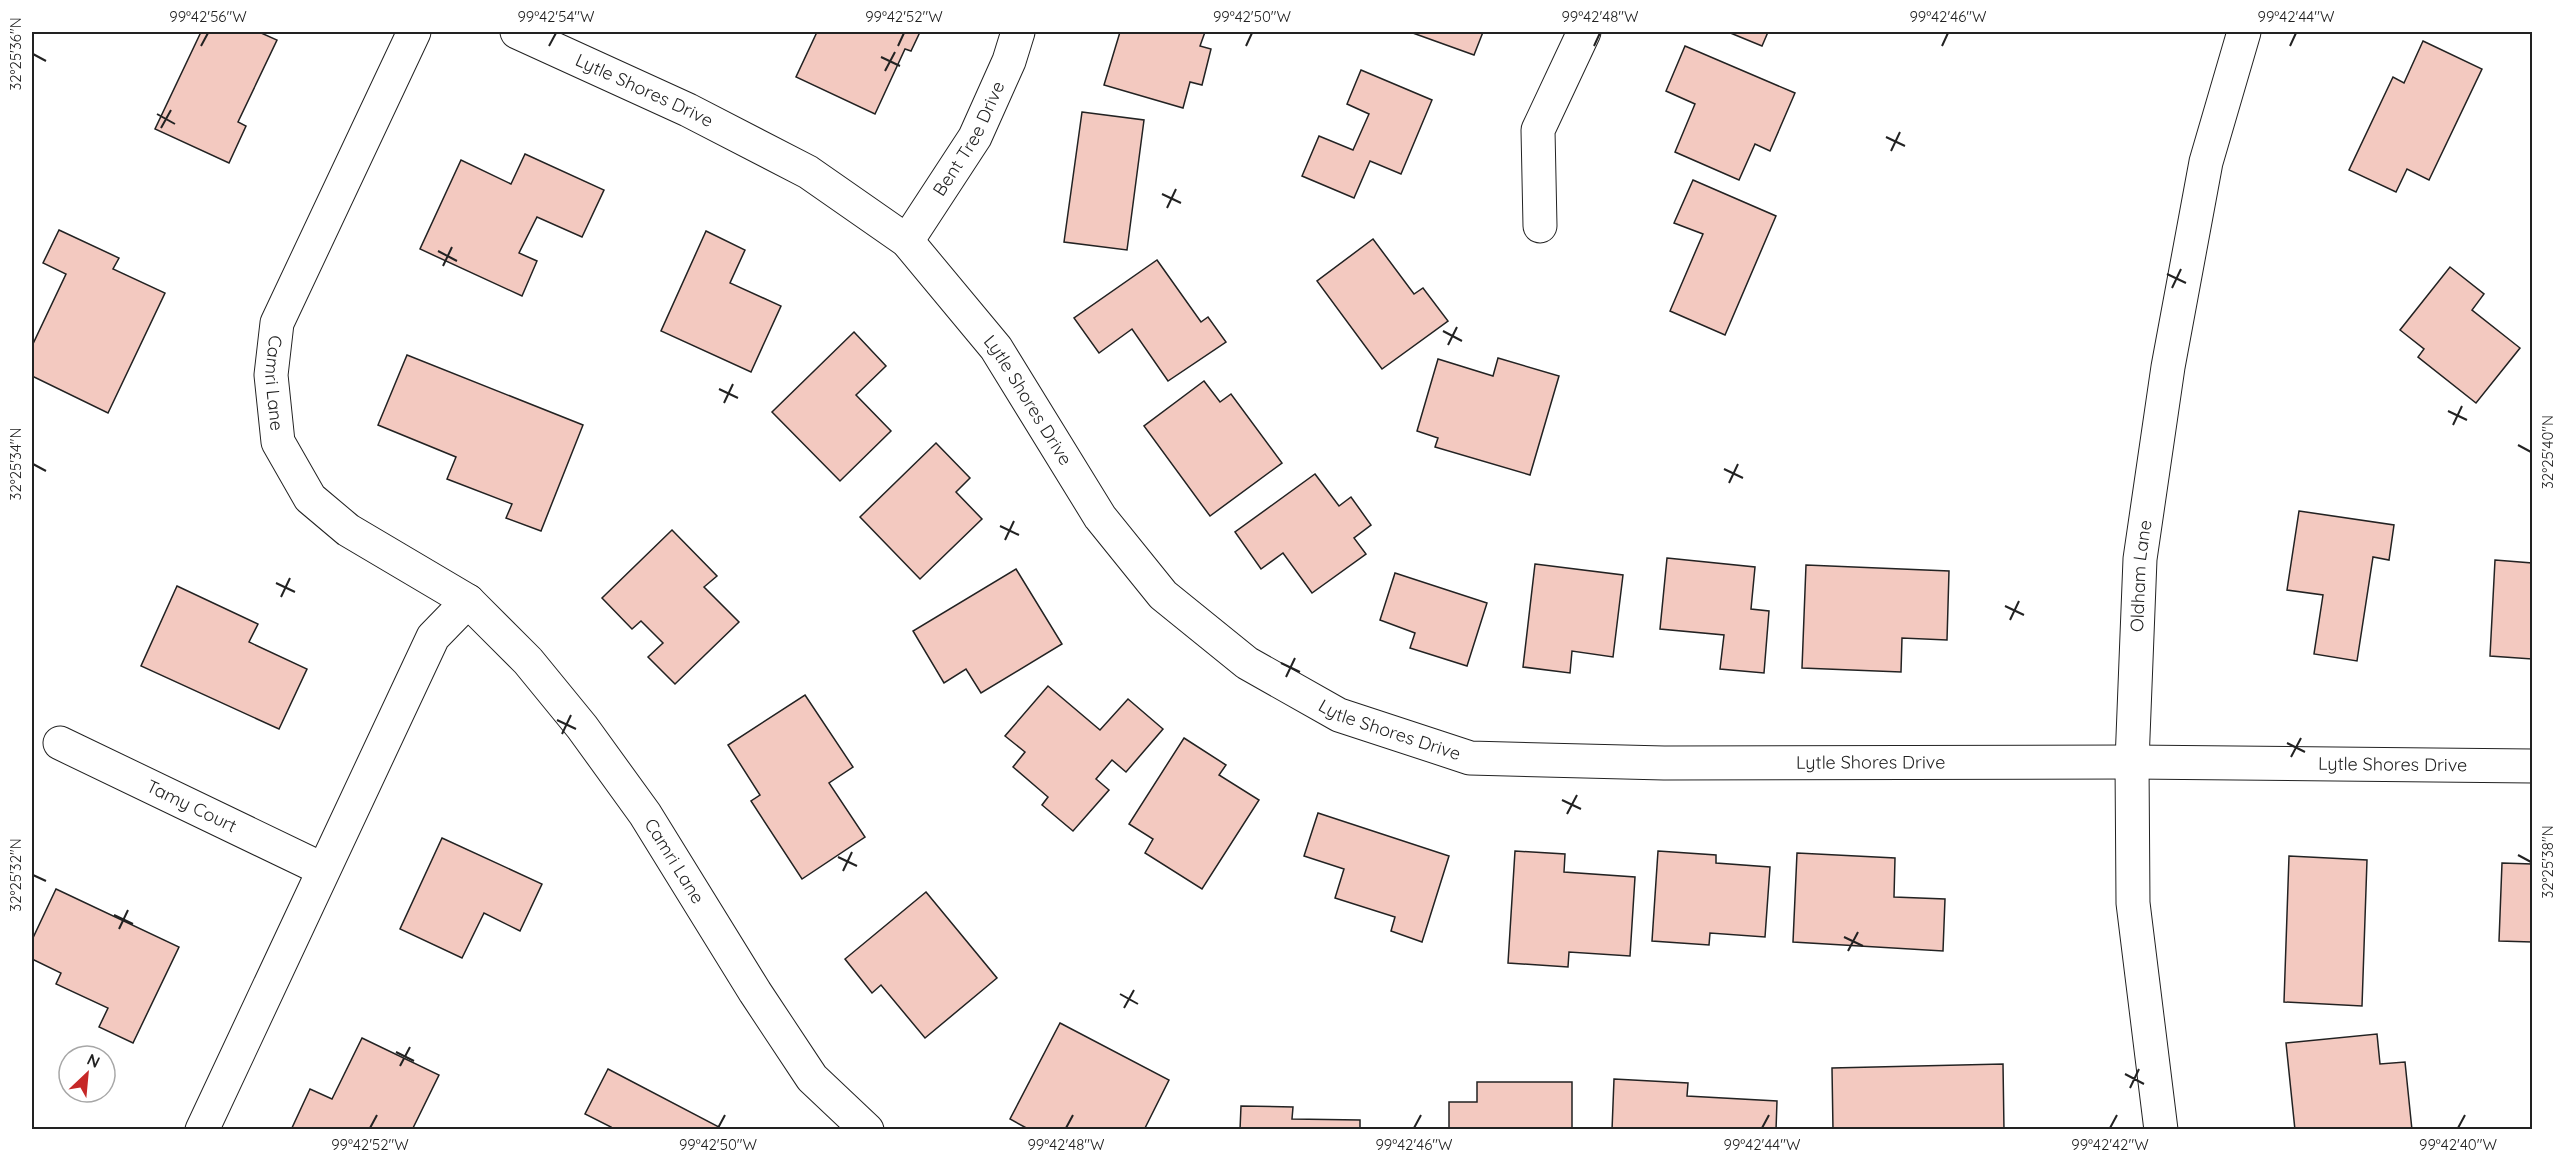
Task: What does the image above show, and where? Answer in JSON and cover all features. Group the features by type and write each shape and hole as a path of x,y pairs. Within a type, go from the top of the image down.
{"street":[{"name":"Camri Lane","path":"414,32 277,323 271,375 278,442 310,498 348,530 468,600 528,661 582,727 645,814 755,992 812,1078 856,1126"},
{"name":"Lytle Shores Drive","path":"517,32 688,110 808,172 907,241 996,348 1100,517 1163,595 1247,663 1339,715 1470,759 1676,763 2132,762 2532,766"},
{"name":"Bent Tree Drive","path":"907,241 975,137 1009,61 1018,32"},
{"path":"1540,226 1538,130 1584,32"},
{"name":"Oldham Lane","path":"2161,1130 2133,903 2132,762 2140,559 2168,367 2206,162 2244,32"},
{"path":"202,1130 322,869 433,637 468,600"},
{"name":"Tamy Court","path":"60,743 322,869"}],"building":[{"path":"201,32 259,32 277,40 238,122 246,126 229,163 155,129"},
{"path":"817,32 920,32 911,51 905,49 875,114 796,77"},
{"path":"1120,32 1205,32 1200,46 1211,49 1202,85 1190,82 1183,108 1104,85"},
{"path":"1410,32 1483,32 1474,55"},
{"path":"1728,32 1768,32 1762,46"},
{"path":"2423,41 2482,69 2429,180 2407,169 2396,192 2349,170 2393,77 2404,83"},
{"path":"1685,46 1795,93 1770,151 1755,144 1739,180 1675,152 1695,104 1666,91"},
{"path":"1361,70 1432,100 1401,174 1370,161 1354,198 1302,176 1319,136 1353,150 1369,114 1347,104"},
{"path":"1082,112 1144,120 1127,250 1064,242"},
{"path":"525,154 604,190 582,237 537,217 519,253 537,261 522,296 420,249 461,160 511,184"},
{"path":"1693,180 1776,216 1725,335 1670,311 1703,234 1674,223"},
{"path":"59,230 119,258 113,269 165,293 108,413 32,376 32,346 66,274 43,263"},
{"path":"706,231 745,250 730,283 781,306 751,372 661,331"},
{"path":"1373,239 1414,294 1423,288 1448,321 1382,369 1317,281"},
{"path":"1157,260 1201,322 1208,317 1226,342 1168,381 1132,329 1099,353 1074,318"},
{"path":"2450,267 2484,294 2472,310 2520,348 2476,403 2418,357 2424,349 2400,330"},
{"path":"854,332 886,366 856,395 891,431 840,481 772,412"},
{"path":"407,355 583,425 541,531 506,518 512,504 447,479 456,457 378,425"},
{"path":"1498,358 1559,376 1530,475 1435,447 1438,438 1417,431 1438,359 1493,376"},
{"path":"1204,381 1220,402 1231,394 1282,463 1210,516 1144,426"},
{"path":"936,443 970,478 956,492 982,519 920,579 860,517"},
{"path":"1315,474 1339,506 1351,497 1371,525 1354,538 1366,554 1312,593 1283,553 1261,569 1235,532"},
{"path":"2299,511 2394,525 2389,560 2373,557 2357,661 2314,654 2323,595 2287,590"},
{"path":"672,530 717,576 704,587 739,622 675,684 648,657 663,643 641,621 632,629 602,598"},
{"path":"1667,558 1755,567 1751,609 1769,611 1764,673 1720,669 1724,635 1660,629"},
{"path":"2495,560 2532,563 2532,659 2490,656"},
{"path":"1535,564 1623,575 1613,657 1572,651 1570,673 1523,667"},
{"path":"1806,565 1949,571 1947,640 1902,638 1901,672 1802,668"},
{"path":"1016,569 1062,644 981,693 966,669 944,683 913,631"},
{"path":"1395,573 1487,603 1467,666 1410,648 1415,633 1380,620"},
{"path":"177,586 258,624 249,642 307,669 279,729 141,666"},
{"path":"1048,686 1100,730 1128,699 1163,729 1126,772 1112,760 1096,779 1109,790 1073,831 1042,805 1048,797 1013,767 1025,752 1005,736"},
{"path":"805,695 853,767 829,783 865,837 802,879 751,801 760,795 728,745"},
{"path":"1184,738 1226,765 1219,775 1259,800 1202,889 1145,853 1153,839 1129,824"},
{"path":"1318,813 1449,856 1422,942 1391,931 1395,917 1335,898 1344,869 1304,856"},
{"path":"442,838 542,884 520,931 484,913 462,958 400,929"},
{"path":"1515,851 1565,854 1564,872 1635,877 1630,956 1569,952 1568,967 1508,963"},
{"path":"1658,851 1716,855 1716,863 1770,867 1765,937 1710,933 1709,945 1652,941"},
{"path":"1797,853 1895,858 1894,897 1945,899 1943,951 1793,942"},
{"path":"2289,856 2367,860 2362,1006 2284,1002"},
{"path":"2502,863 2532,864 2532,942 2499,941"},
{"path":"56,889 179,947 133,1043 99,1027 108,1008 56,984 61,973 32,959 32,940"},
{"path":"926,892 997,978 925,1038 881,985 872,993 845,959"},
{"path":"1060,1023 1169,1080 1144,1130 1030,1130 1010,1119"},
{"path":"2377,1034 2380,1064 2405,1062 2412,1130 2295,1130 2286,1043"},
{"path":"362,1038 439,1075 412,1130 291,1130 310,1089 332,1099"},
{"path":"2003,1064 2004,1130 1833,1130 1832,1068"},
{"path":"608,1069 719,1127 718,1130 609,1130 611,1127 585,1114"},
{"path":"1614,1079 1688,1083 1687,1096 1777,1101 1776,1130 1612,1130"},
{"path":"1477,1082 1572,1082 1572,1130 1449,1130 1449,1102 1477,1102"},
{"path":"1241,1106 1293,1107 1292,1119 1360,1120 1360,1130 1240,1130"}]}
